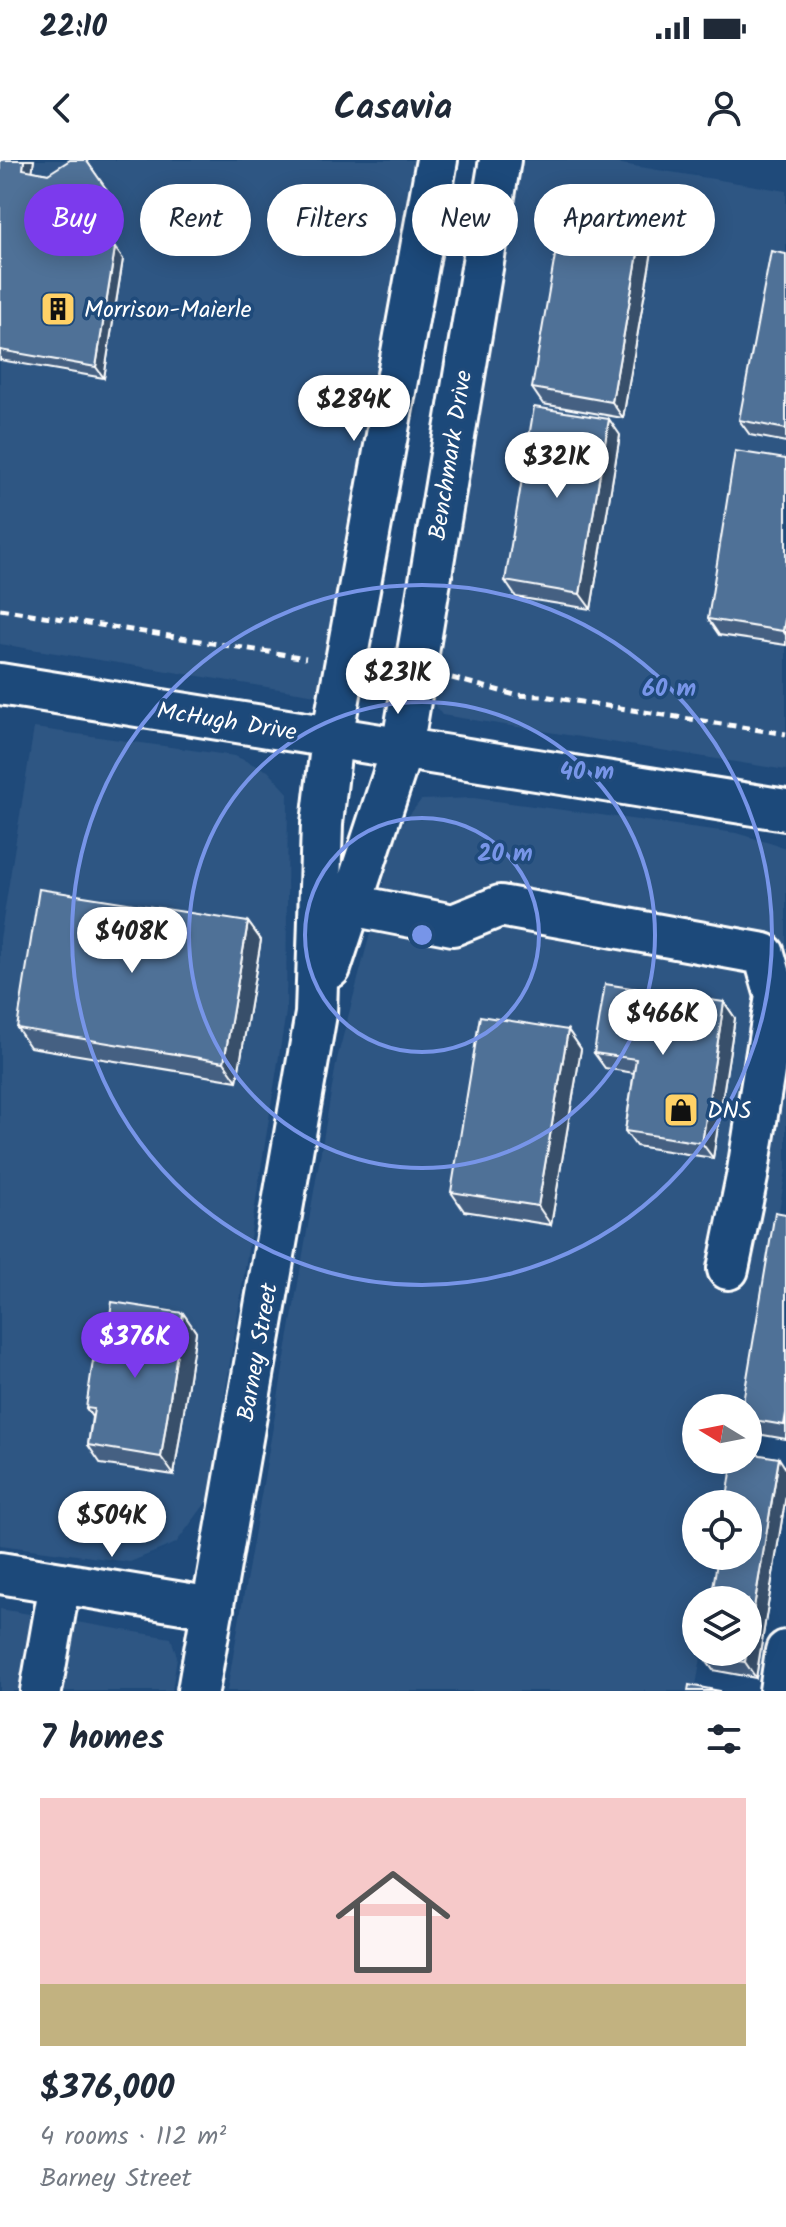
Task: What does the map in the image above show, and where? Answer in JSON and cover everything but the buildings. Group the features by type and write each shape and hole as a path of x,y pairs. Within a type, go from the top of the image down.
{"street":[{"path":"316,1014 322,824 332,738 437,160"},
{"name":"Benchmark Drive","path":"316,1014 402,749 500,160"},
{"name":"McHugh Drive","path":"0,684 786,810"},
{"path":"351,905 453,925 500,906 764,954 776,996 747,1177 728,1269"},
{"name":"Barney Street","path":"198,1691 316,1014"},
{"path":"0,1573 213,1608"},
{"path":"41,1691 60,1583"},
{"path":"780,1691 786,1651"}],"path":[{"path":"0,609 310,659"},
{"path":"440,677 515,695 543,696 786,734"}],"shaded area":[{"path":"0,160 422,160 418,184 412,184 412,214 322,696 0,644"},
{"path":"523,160 597,160 786,191 786,770 442,715 421,687 500,256 518,256 518,184 513,184 517,163"},
{"path":"34,728 235,756 268,771 288,793 286,1012 208,1500 176,1543 130,1562 0,1545 0,939"},
{"path":"473,798 736,833 786,848 786,1170 747,1394 682,1394 682,1474 733,1474 730,1490 682,1490 682,1570 716,1570 714,1586 682,1586 682,1666 699,1666 695,1691 227,1691 337,1059 397,831 421,800"},
{"path":"0,1609 171,1638 177,1657 172,1691 0,1691"}],"place":[{"name":"Morrison-Maierle","path":"58,309"},
{"name":"DNS","path":"681,1110"}]}
